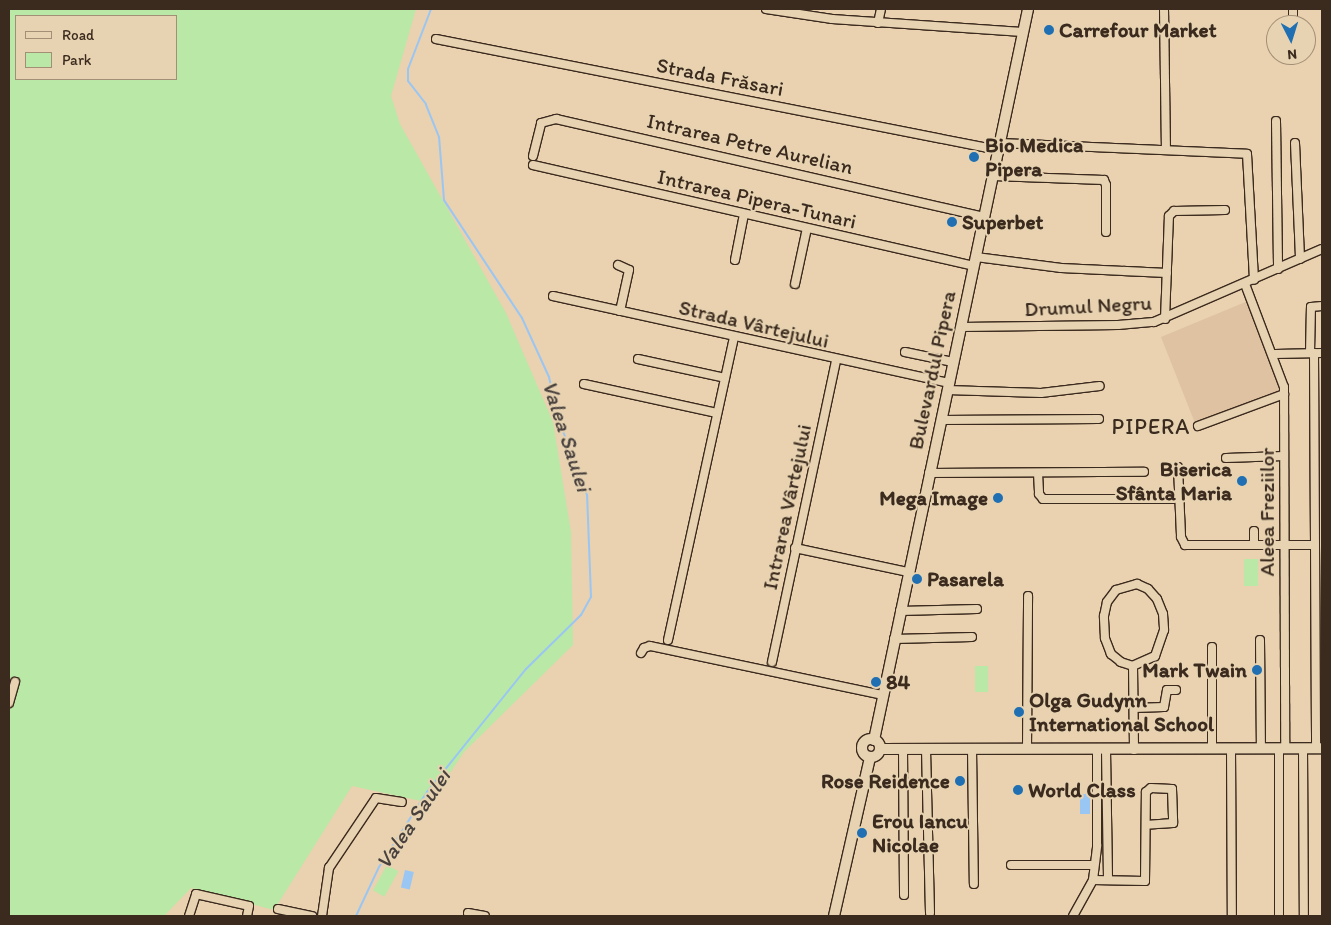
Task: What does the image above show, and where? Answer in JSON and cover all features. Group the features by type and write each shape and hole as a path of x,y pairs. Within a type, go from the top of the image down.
{"main road":[{"name":"Bulevardul Pipera","path":"874,740 1028,9"},
{"path":"834,916 870,757 863,746 868,740 874,740 880,749"},
{"path":"880,749 1134,750 1319,748"},
{"path":"870,757 877,755 880,749"}],"street":[{"path":"766,9 811,12 878,23 1023,32"},
{"path":"878,23 881,9"},
{"path":"1164,9 1166,149"},
{"name":"Strada Frăsari","path":"436,39 999,147 1166,149 1247,154 1254,280"},
{"name":"Intrarea Petre Aurelian","path":"533,156 541,124 556,119 984,217"},
{"path":"1276,121 1278,269"},
{"path":"1296,144 1300,259"},
{"name":"Intrarea Pipera-Tunari","path":"533,165 807,228 974,262 1167,273"},
{"path":"993,176 1104,180 1106,185 1106,232"},
{"path":"1165,319 1171,213 1225,210"},
{"path":"735,260 744,214"},
{"path":"795,284 807,228"},
{"name":"Drumul Negru","path":"961,327 1128,325 1165,319 1322,249"},
{"path":"618,265 629,270 620,311"},
{"name":"Aleea Freziilor","path":"1245,284 1283,379 1284,394 1279,916"},
{"name":"Strada Vârtejului","path":"553,296 948,387 1041,393 1100,386"},
{"path":"1319,748 1314,545 1315,353 1311,307 1322,306"},
{"path":"668,640 734,337"},
{"path":"905,352 953,362"},
{"path":"1274,354 1315,353"},
{"path":"638,359 725,378"},
{"name":"Intrarea Vârtejului","path":"772,662 836,360"},
{"path":"584,384 717,412"},
{"path":"1198,426 1284,394"},
{"path":"941,420 1099,419"},
{"path":"1226,458 1284,456"},
{"path":"1178,467 1183,543 1314,545"},
{"path":"929,473 1144,472"},
{"path":"1038,473 1039,494 1043,499 1174,499"},
{"path":"1254,531 1254,545"},
{"path":"796,548 908,572"},
{"path":"1137,584 1148,589 1156,599 1163,614 1164,630 1155,656 1145,663 1133,666 1121,662 1111,654 1105,638 1104,616 1107,602 1116,590 1137,584"},
{"path":"1027,749 1028,596"},
{"path":"900,610 977,609"},
{"path":"894,639 972,638"},
{"path":"1260,640 1261,748"},
{"path":"641,653 644,648 650,646 883,695"},
{"path":"1212,648 1212,749"},
{"path":"1133,666 1134,750"},
{"path":"9,700 15,682"},
{"path":"1134,708 1164,708 1167,690 1176,690"},
{"path":"1302,748 1304,916"},
{"path":"926,749 930,913"},
{"path":"972,749 974,884"},
{"path":"1230,749 1232,916"},
{"path":"903,750 904,895"},
{"path":"1073,916 1093,880 1097,845 1102,750"},
{"path":"1102,750 1108,880"},
{"path":"1093,880 1146,881 1146,825 1146,792 1151,788 1172,789 1173,823 1146,825"},
{"path":"322,916 329,868 376,798 402,802"},
{"path":"1011,865 1094,865"},
{"path":"189,916 196,894 250,906 247,916"},
{"path":"278,909 312,916"},
{"path":"468,913 485,916"}],"shaded area":[{"path":"1248,301 1279,375 1280,390 1195,423 1161,337"}],"green space":[{"path":"9,9 416,9 391,96 400,124 506,313 553,422 571,532 573,645 464,752 430,803 352,786 274,910 191,888 164,916 9,916"},
{"path":"1244,559 1258,559 1258,586 1244,586"},
{"path":"975,666 988,666 988,692 975,692"},
{"path":"387,865 398,871 384,897 373,890"}],"water":[{"path":"1080,794 1090,794 1090,814 1080,814"},
{"path":"405,870 414,872 410,890 401,888"}],"waterway":[{"name":"Valea Saulei","path":"356,916 379,867 427,792 526,669 581,615 591,597 587,495 558,418 549,377 522,318 444,200 439,137 426,104 408,81 408,69 431,9"}],"place":[{"name":"Carrefour Market","path":"1049,30"},
{"name":"Bio Medica Pipera","path":"974,157"},
{"name":"Superbet","path":"952,222"},
{"name":"Biserica Sfânta Maria","path":"1242,481"},
{"name":"Mega Image","path":"998,498"},
{"name":"Pasarela","path":"917,579"},
{"name":"Mark Twain","path":"1257,670"},
{"name":"84","path":"876,682"},
{"name":"Olga Gudynn International School","path":"1019,712"},
{"name":"Rose Reidence","path":"960,781"},
{"name":"World Class","path":"1018,790"},
{"name":"Erou Iancu Nicolae","path":"862,833"}],"district":[{"name":"PIPERA","path":"1151,427"}]}
